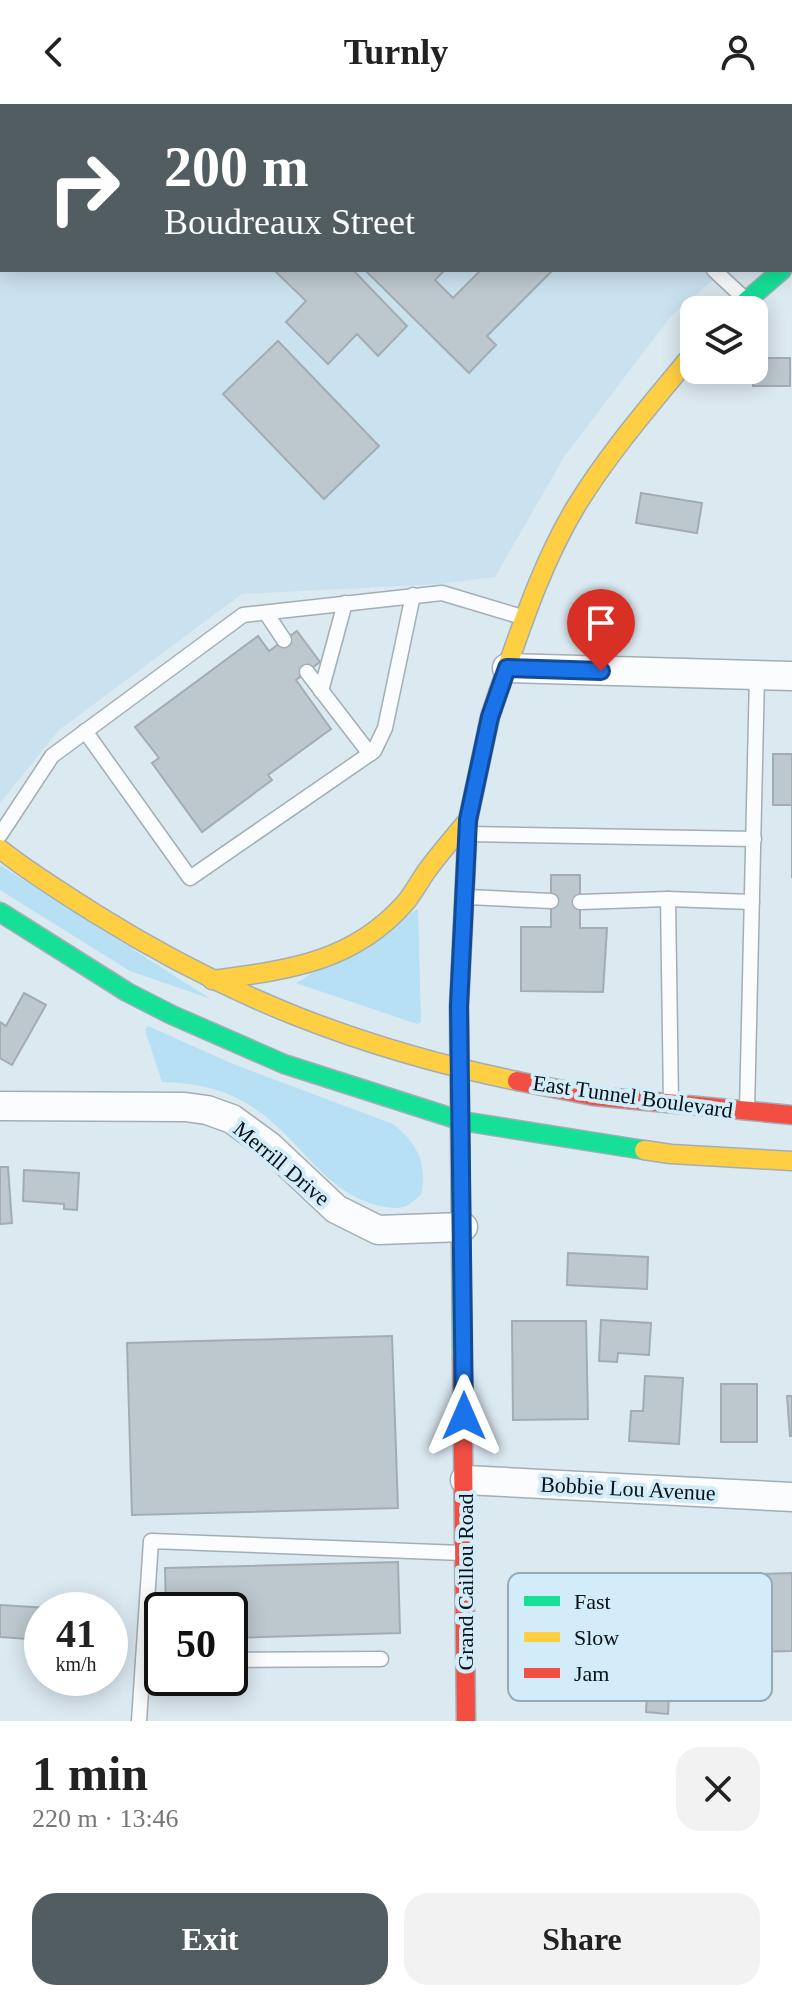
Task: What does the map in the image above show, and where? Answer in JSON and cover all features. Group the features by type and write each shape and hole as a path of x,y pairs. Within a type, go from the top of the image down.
{"main road":[{"path":"752,296 780,272"},
{"name":"Grand Caillou Road","path":"466,1721 459,1006 468,827 490,717 532,596 574,510 616,446 680,369"},
{"path":"212,980 300,968 345,952 374,933 406,903 428,869 468,827"},
{"name":"East Tunnel Boulevard","path":"0,849 28,871 157,952 256,1001 365,1042 461,1069 593,1096 792,1115"},
{"path":"0,912 127,992 172,1015 284,1064 462,1121 671,1154 792,1161"}],"street":[{"path":"507,668 792,676"},
{"name":"Merrill Drive","path":"0,1106 185,1107 207,1110 232,1119 269,1146 336,1209 378,1230 463,1227"},
{"name":"Bobbie Lou Avenue","path":"465,1480 792,1497"}],"lane":[{"path":"716,272 734,296"},
{"path":"0,835 52,756 243,615 442,593 525,618"},
{"path":"85,731 190,878 370,754 385,728 413,595"},
{"path":"321,691 345,603"},
{"path":"266,613 284,640"},
{"path":"307,672 370,754"},
{"path":"747,1112 757,675"},
{"path":"468,827 754,839"},
{"path":"465,896 551,901"},
{"path":"580,902 668,899 752,902"},
{"path":"668,899 671,1104"},
{"path":"139,1721 151,1541 465,1553"},
{"path":"248,1660 381,1659"}],"shaded area":[{"path":"0,272 723,272 694,296 680,296 680,308 564,457 495,577 439,584 242,594 59,730 0,803"},
{"path":"0,865 211,999 130,971 0,890"},
{"path":"418,909 421,1022 417,1024 296,983"},
{"path":"148,1026 233,1064 393,1124 419,1155 423,1173 421,1194 399,1208 376,1205 358,1198 328,1178 276,1125 250,1105 214,1089 162,1082 145,1030"}],"building":[{"path":"276,272 355,272 407,326 378,356 357,334 328,364 286,322 306,301"},
{"path":"367,272 443,272 435,280 453,298 479,272 551,272 487,336 496,345 469,373"},
{"path":"278,341 379,446 324,499 223,394"},
{"path":"768,358 790,358 790,386 753,386 768,384"},
{"path":"641,493 702,503 697,533 636,523"},
{"path":"297,631 320,662 296,680 331,729 268,775 272,780 202,832 152,763 159,758 135,727 258,636 269,651"},
{"path":"773,754 792,754 792,805 773,805"},
{"path":"551,875 580,875 580,928 607,928 603,992 521,991 521,927 551,927"},
{"path":"24,993 46,1005 12,1065 0,1058 0,1022 6,1026"},
{"path":"0,1167 8,1167 12,1223 0,1224"},
{"path":"24,1170 79,1173 77,1210 64,1209 64,1204 23,1201"},
{"path":"568,1253 648,1257 647,1289 567,1285"},
{"path":"601,1320 651,1323 649,1355 618,1353 617,1362 599,1361"},
{"path":"512,1321 586,1321 588,1419 513,1420"},
{"path":"392,1336 398,1508 132,1515 127,1343"},
{"path":"645,1376 683,1378 679,1444 629,1441 631,1411 643,1411"},
{"path":"721,1384 757,1384 757,1442 721,1442"},
{"path":"787,1396 792,1396 792,1436 790,1436"},
{"path":"398,1562 400,1633 248,1637 248,1592 166,1592 165,1568"},
{"path":"792,1573 792,1651 772,1651 772,1574"},
{"path":"0,1605 24,1606 24,1639 0,1637"},
{"path":"647,1701 669,1701 668,1714 646,1712"}],"traffic: fast":[{"path":"752,296 780,272"},
{"path":"462,1359 459,1006 468,820 490,717 499,690"},
{"path":"0,912 127,992 284,1064 462,1121 644,1150"}],"traffic: slow":[{"path":"499,690 542,574 575,508 617,447 680,369"},
{"path":"212,980 292,967 340,951 363,939 405,903 468,820"},
{"path":"0,849 59,891 146,944 247,995 351,1036 517,1081"},
{"path":"644,1150 792,1161"}],"traffic: jam":[{"path":"517,1081 593,1096 792,1115"},
{"path":"462,1359 466,1721"}],"route":[{"path":"464,1416 459,1006 468,820 490,717 507,668 601,671"}]}
